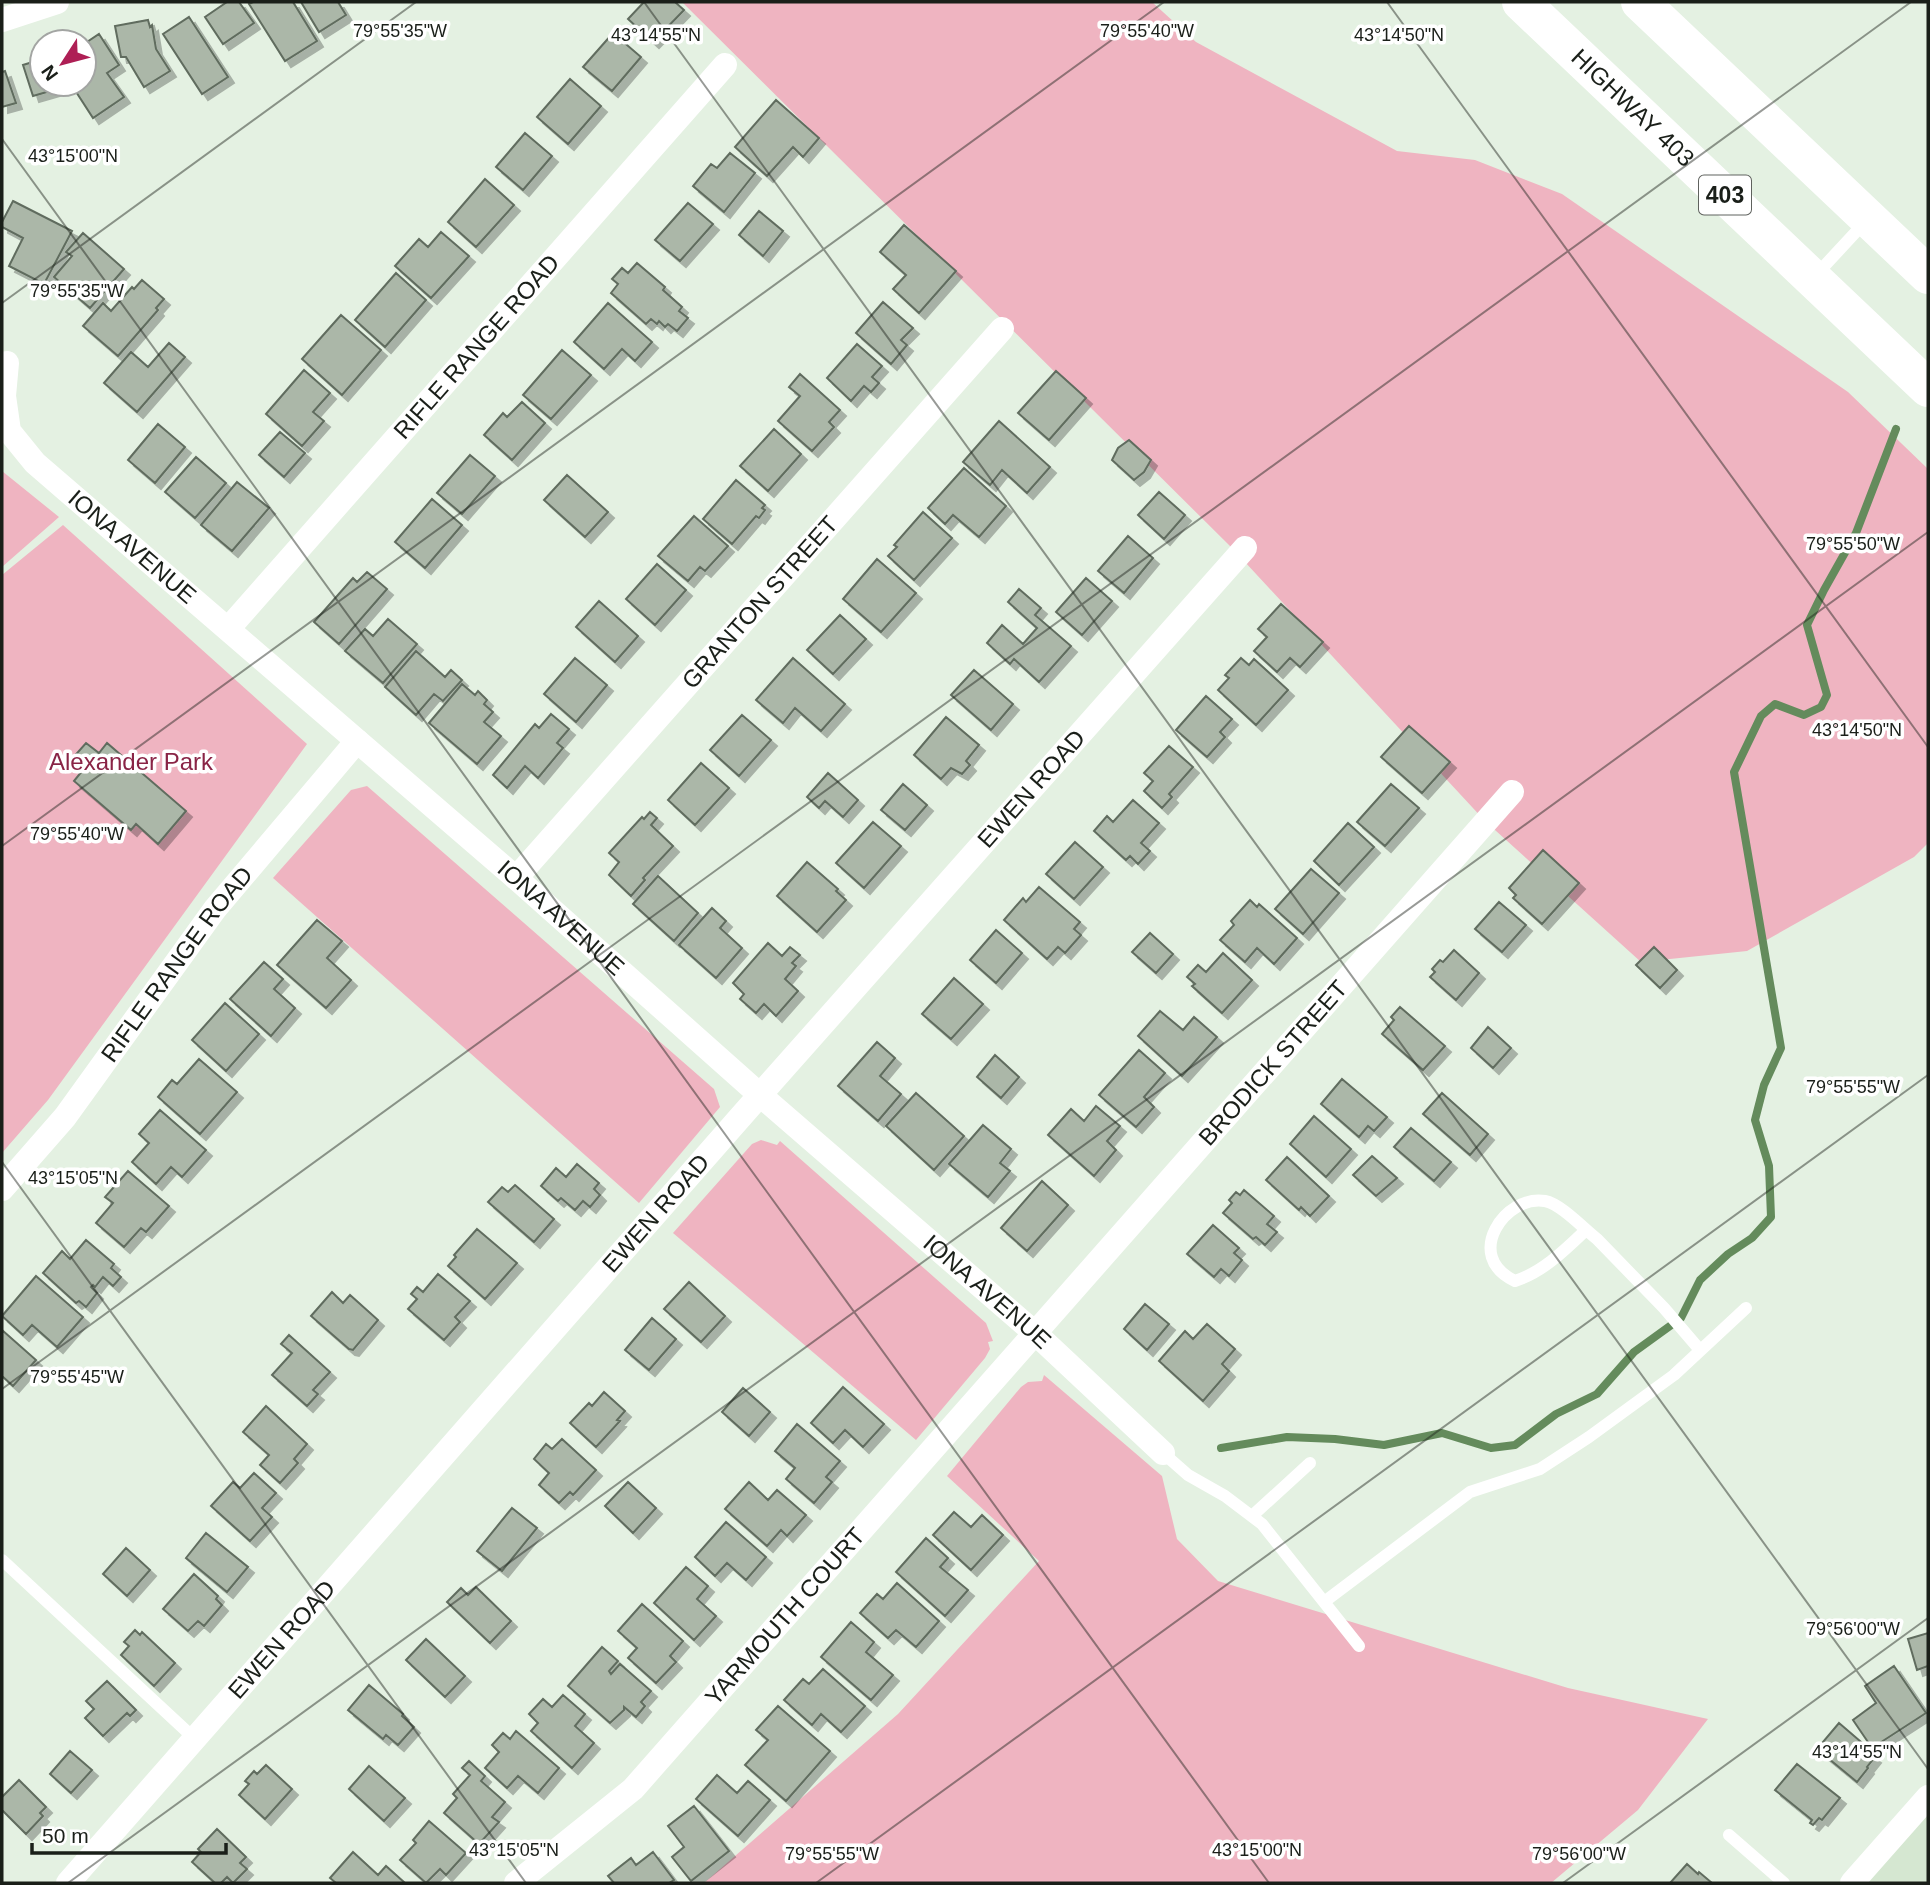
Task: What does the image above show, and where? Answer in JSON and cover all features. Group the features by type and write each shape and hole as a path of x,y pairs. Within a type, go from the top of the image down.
{"highway":[{"name":"HIGHWAY 403","path":"1521,2 1928,388"},
{"path":"1640,2 1928,275"}],"street":[{"path":"2,20 57,2"},
{"name":"RIFLE RANGE ROAD","path":"228,629 725,65"},
{"name":"GRANTON STREET","path":"516,878 1002,329"},
{"name":"IONA AVENUE","path":"7,363 4,396 9,431 35,463 516,878 760,1095 1035,1333 1163,1453"},
{"name":"EWEN ROAD","path":"68,1883 1245,548"},
{"name":"RIFLE RANGE ROAD","path":"2,1189 65,1117 215,909 357,741"},
{"name":"BRODICK STREET","path":"1035,1333 1512,792"},
{"name":"YARMOUTH COURT","path":"516,1883 633,1788 1035,1333"},
{"path":"1852,1883 1928,1797"}],"lane":[{"path":"1813,278 1868,218"},
{"path":"1586,1230 1556,1257 1526,1277 1515,1280 1502,1275 1493,1262 1490,1244 1493,1230 1505,1216 1523,1203 1545,1201 1567,1213 1586,1230 1664,1308 1700,1350"},
{"path":"1324,1602 1470,1492 1539,1468 1650,1394 1746,1308"},
{"path":"1163,1453 1188,1475 1225,1496 1252,1516 1278,1544 1359,1646"},
{"path":"1252,1516 1310,1463"},
{"path":"2,1560 195,1739"},
{"path":"1729,1835 1784,1883"}],"shaded area":[{"path":"1928,1801 1928,1883 1856,1883"}],"green space":[{"path":"682,2 1152,2 1196,42 1397,151 1475,160 1562,194 1848,392 1928,469 1928,843 1914,857 1747,951 1641,962 1485,821 1232,548"},
{"path":"2,471 59,517 2,567"},
{"name":"Alexander Park","path":"63,525 307,744 48,1100 2,1153 2,575"},
{"path":"367,786 714,1089 720,1107 639,1203 273,878 351,790"},
{"path":"761,1140 777,1145 780,1141 986,1323 993,1341 988,1342 990,1349 985,1358 916,1440 673,1233 752,1144"},
{"path":"1044,1375 1162,1476 1177,1539 1218,1581 1568,1688 1708,1719 1638,1810 1551,1883 704,1883 898,1714 1039,1561 947,1476 1021,1387 1028,1382 1042,1381"}],"building":[{"path":"227,2 239,2 254,23 223,44 205,17"},
{"path":"293,2 317,41 285,61 249,4"},
{"path":"301,2 338,2 346,15 319,32"},
{"path":"644,2 675,2 684,10 653,42 628,19"},
{"path":"189,17 228,77 202,94 163,34"},
{"path":"148,20 150,27 152,25 156,49 170,71 144,87 126,57 121,57 115,26"},
{"path":"613,33 641,57 612,91 583,67"},
{"path":"98,35 119,65 107,73 124,97 93,118 80,98 98,98"},
{"path":"28,63 28,80 23,65"},
{"path":"5,71 16,103 2,107 2,72"},
{"path":"570,79 601,106 568,144 537,117"},
{"path":"776,100 819,138 803,157 793,147 767,176 735,147"},
{"path":"525,133 552,156 523,190 496,167"},
{"path":"730,153 755,173 724,212 693,186 711,164 717,168"},
{"path":"485,179 514,205 476,247 448,222"},
{"path":"13,201 72,231 44,284 9,266 23,238 2,227"},
{"path":"688,203 713,224 680,261 655,240"},
{"path":"759,211 783,231 763,256 739,235"},
{"path":"904,225 956,271 919,313 893,289 906,275 880,252"},
{"path":"441,232 469,256 431,298 395,266 419,239 428,247"},
{"path":"83,233 124,269 90,308 54,277 72,256 66,252"},
{"path":"637,263 665,287 663,290 682,307 679,311 688,318 677,331 668,324 665,327 659,321 657,324 651,319 646,324 611,293 618,284 612,279 622,268 628,273"},
{"path":"396,273 426,300 385,347 355,320"},
{"path":"142,280 164,299 156,308 158,310 118,356 83,326 103,303 111,311 132,287 134,289"},
{"path":"883,302 913,328 901,340 907,345 891,364 856,333"},
{"path":"608,303 652,342 635,361 622,349 604,369 574,342"},
{"path":"341,315 381,350 342,395 302,359"},
{"path":"169,343 185,357 137,412 104,383 131,352 148,367"},
{"path":"857,344 882,366 872,377 879,383 871,392 864,386 851,401 827,378"},
{"path":"562,350 591,375 551,419 523,395"},
{"path":"304,370 330,393 313,412 324,421 302,446 266,414"},
{"path":"1056,371 1086,398 1049,440 1018,413"},
{"path":"800,374 840,410 829,422 834,427 812,451 778,421 800,396 789,387"},
{"path":"522,402 545,423 512,460 484,435 503,413 507,417"},
{"path":"999,421 1050,467 1027,493 1002,470 990,485 963,462"},
{"path":"158,424 185,447 155,483 128,460"},
{"path":"774,429 801,454 768,491 740,466"},
{"path":"280,432 305,453 284,477 259,455"},
{"path":"1129,440 1151,460 1144,472 1134,480 1112,460 1118,448"},
{"path":"470,455 495,476 462,514 437,493"},
{"path":"196,457 226,483 195,518 165,492"},
{"path":"964,468 1006,506 979,537 953,515 945,524 928,508"},
{"path":"567,475 608,512 585,537 544,500"},
{"path":"736,480 765,505 762,508 765,510 759,518 756,516 732,544 703,519"},
{"path":"237,482 269,508 232,551 201,525"},
{"path":"1159,492 1185,515 1164,539 1138,515"},
{"path":"432,499 462,525 425,568 395,542"},
{"path":"923,512 952,538 914,580 888,556 897,547 894,545"},
{"path":"694,516 728,546 705,571 700,567 688,581 658,556"},
{"path":"1128,536 1153,558 1124,593 1098,571"},
{"path":"877,559 916,593 881,632 843,599"},
{"path":"657,564 686,590 655,625 626,599"},
{"path":"367,572 387,589 339,644 314,622 353,578 357,582"},
{"path":"1086,578 1112,601 1082,635 1056,612"},
{"path":"1019,589 1041,608 1035,615 1071,646 1039,682 1014,659 1010,664 987,643 1002,625 1023,644 1037,628 1008,602"},
{"path":"599,601 638,636 615,662 576,627"},
{"path":"1281,604 1323,642 1300,667 1290,658 1277,672 1254,651 1267,637 1258,629"},
{"path":"840,615 866,639 833,674 807,650"},
{"path":"388,619 417,644 383,683 345,651 365,629 373,636"},
{"path":"416,651 445,677 451,670 462,680 443,701 434,694 416,715 385,687"},
{"path":"575,658 607,685 576,722 544,694"},
{"path":"793,658 845,704 821,731 795,708 783,723 756,700"},
{"path":"1241,658 1249,665 1254,659 1288,690 1256,725 1218,690 1229,678 1225,675"},
{"path":"974,670 1013,704 991,730 951,695"},
{"path":"462,684 475,695 478,691 487,700 484,704 493,712 484,722 501,736 477,764 429,723"},
{"path":"1206,696 1232,719 1220,732 1225,737 1207,757 1176,730"},
{"path":"551,714 569,729 557,743 563,748 538,778 525,766 507,788 493,775 535,724 539,728"},
{"path":"742,715 771,740 739,776 710,750"},
{"path":"946,717 979,745 966,761 970,765 962,774 951,768 941,779 914,755"},
{"path":"1409,726 1450,762 1422,793 1381,757"},
{"path":"86,743 99,753 107,743 186,811 158,844 136,824 131,830 74,781 83,770 71,760"},
{"path":"1169,746 1193,767 1169,794 1172,797 1162,808 1144,791 1153,781 1144,773"},
{"path":"701,763 729,788 695,825 668,800"},
{"path":"828,773 858,800 843,817 825,801 819,808 807,797"},
{"path":"903,784 927,805 905,830 881,810"},
{"path":"1391,784 1419,808 1385,846 1357,822"},
{"path":"1133,800 1159,823 1141,843 1150,851 1138,864 1130,856 1126,860 1094,831 1107,816 1113,822"},
{"path":"650,812 657,818 651,825 673,846 643,878 645,880 631,896 609,875 619,862 609,853 642,817 644,819"},
{"path":"873,822 901,846 864,888 836,863"},
{"path":"1348,823 1374,847 1339,885 1314,861"},
{"path":"1075,842 1103,867 1074,899 1046,874"},
{"path":"1543,850 1579,883 1542,924 1513,898 1516,895 1509,888"},
{"path":"807,862 838,889 836,891 846,900 817,932 777,896"},
{"path":"1311,869 1339,893 1303,934 1275,909"},
{"path":"658,876 698,913 674,941 633,904"},
{"path":"1039,887 1080,922 1074,929 1081,935 1065,953 1058,947 1047,959 1004,920 1023,898 1026,902"},
{"path":"1250,900 1257,907 1259,904 1297,938 1274,964 1257,948 1245,962 1220,940 1234,925 1231,921"},
{"path":"1499,902 1526,925 1502,952 1475,929"},
{"path":"712,908 726,921 720,928 742,948 716,978 679,945"},
{"path":"317,920 342,941 327,958 351,980 326,1008 277,965"},
{"path":"996,930 1022,953 996,983 970,960"},
{"path":"1150,933 1173,954 1156,973 1132,952"},
{"path":"768,943 782,956 790,947 800,955 792,963 796,966 785,979 798,991 776,1016 764,1004 756,1013 740,999 744,994 733,983"},
{"path":"1654,947 1677,970 1660,988 1636,965"},
{"path":"1454,950 1479,973 1456,1000 1430,977 1435,972 1432,969 1440,960 1443,962"},
{"path":"1223,953 1252,980 1222,1013 1192,986 1195,984 1187,977 1198,965 1206,972"},
{"path":"264,962 283,979 274,989 295,1008 271,1036 230,999"},
{"path":"954,978 983,1004 951,1039 922,1014"},
{"path":"225,1003 259,1034 226,1071 192,1040"},
{"path":"1400,1007 1445,1046 1423,1070 1382,1034 1394,1020 1391,1017"},
{"path":"1160,1011 1183,1030 1194,1017 1217,1037 1182,1076 1138,1036"},
{"path":"1488,1027 1511,1048 1493,1068 1471,1048"},
{"path":"877,1042 895,1058 880,1076 901,1094 878,1121 838,1086"},
{"path":"1139,1050 1165,1073 1144,1097 1154,1107 1136,1127 1099,1095"},
{"path":"995,1055 1019,1077 1001,1098 977,1077"},
{"path":"199,1059 237,1092 200,1134 158,1097 172,1080 177,1084"},
{"path":"1342,1079 1387,1117 1374,1131 1368,1126 1359,1137 1321,1104"},
{"path":"916,1093 964,1136 934,1170 886,1126"},
{"path":"1442,1093 1488,1134 1470,1155 1423,1114"},
{"path":"1096,1106 1120,1126 1107,1141 1116,1150 1094,1176 1048,1135 1071,1109 1084,1121"},
{"path":"160,1110 206,1150 182,1177 171,1167 156,1184 132,1162 149,1143 139,1134"},
{"path":"1314,1116 1351,1149 1326,1177 1290,1144"},
{"path":"983,1125 1011,1149 1000,1163 1010,1171 988,1197 949,1164"},
{"path":"1411,1128 1451,1162 1434,1181 1394,1147"},
{"path":"1372,1156 1397,1178 1376,1196 1353,1175"},
{"path":"1287,1157 1329,1196 1310,1216 1301,1207 1299,1210 1266,1180"},
{"path":"577,1164 599,1183 594,1189 600,1195 590,1207 583,1201 575,1210 561,1198 558,1201 541,1186 556,1168 566,1177"},
{"path":"128,1171 169,1206 146,1232 141,1228 124,1247 96,1223 113,1203 105,1197"},
{"path":"1042,1181 1068,1205 1027,1251 1001,1228"},
{"path":"515,1185 554,1219 534,1242 488,1202 502,1187 508,1192"},
{"path":"1244,1190 1274,1216 1267,1224 1277,1232 1265,1245 1256,1237 1253,1239 1223,1213 1232,1203 1229,1200 1236,1192 1240,1195"},
{"path":"1213,1225 1239,1248 1234,1253 1242,1260 1229,1276 1221,1269 1214,1277 1187,1254"},
{"path":"477,1229 517,1263 485,1299 448,1266"},
{"path":"86,1240 114,1264 111,1268 121,1277 113,1286 103,1277 95,1287 93,1285 91,1287 97,1293 86,1307 79,1301 76,1303 43,1273 62,1251 70,1259"},
{"path":"438,1274 470,1301 455,1317 460,1322 444,1340 408,1309 417,1299 411,1294 417,1287 423,1292"},
{"path":"36,1276 83,1317 57,1347 32,1325 23,1335 2,1316"},
{"path":"689,1282 725,1316 701,1342 664,1309"},
{"path":"332,1292 343,1303 350,1295 378,1320 353,1350 311,1316"},
{"path":"1145,1304 1169,1324 1147,1350 1124,1329"},
{"path":"652,1318 676,1339 649,1370 625,1350"},
{"path":"1207,1324 1235,1349 1222,1364 1229,1371 1203,1401 1159,1361 1185,1331 1193,1339"},
{"path":"2,1330 36,1360 13,1386 2,1376"},
{"path":"289,1335 330,1372 313,1390 318,1394 307,1406 272,1375 292,1353 281,1344"},
{"path":"843,1387 884,1424 863,1447 845,1430 833,1443 811,1423"},
{"path":"743,1388 770,1412 749,1436 722,1412"},
{"path":"604,1392 625,1411 617,1420 620,1421 596,1447 570,1423 589,1403 592,1406"},
{"path":"266,1406 307,1444 294,1459 298,1463 280,1483 260,1465 269,1455 243,1432"},
{"path":"797,1424 840,1461 826,1477 832,1482 814,1503 786,1479 795,1468 775,1451"},
{"path":"562,1439 596,1470 573,1495 570,1492 559,1503 539,1485 549,1473 534,1459 546,1444 552,1449"},
{"path":"254,1473 276,1493 262,1508 272,1517 250,1541 211,1506 233,1482 240,1488"},
{"path":"628,1482 656,1508 633,1533 605,1506"},
{"path":"749,1482 768,1500 777,1490 806,1515 787,1536 781,1530 767,1546 725,1509"},
{"path":"512,1508 537,1528 502,1571 477,1551"},
{"path":"954,1512 971,1527 982,1515 1003,1535 971,1570 933,1535"},
{"path":"726,1522 766,1557 746,1580 727,1563 715,1576 695,1557"},
{"path":"206,1533 248,1567 227,1592 186,1558"},
{"path":"926,1538 948,1558 940,1567 968,1590 945,1616 896,1572"},
{"path":"126,1548 150,1570 127,1596 103,1574"},
{"path":"686,1567 708,1586 697,1599 716,1616 694,1640 654,1603"},
{"path":"194,1574 218,1596 216,1599 222,1605 204,1626 198,1621 188,1631 163,1609"},
{"path":"897,1583 939,1621 916,1647 896,1630 888,1638 860,1613 877,1594 883,1599"},
{"path":"476,1587 511,1621 490,1643 447,1602 461,1588 468,1595"},
{"path":"642,1604 683,1641 670,1656 676,1662 656,1683 628,1658 637,1648 618,1631"},
{"path":"851,1622 874,1642 866,1652 893,1675 871,1700 821,1657"},
{"path":"135,1630 140,1635 142,1632 175,1663 154,1686 121,1655 129,1646 124,1642"},
{"path":"1928,1633 1928,1666 1917,1670 1908,1639"},
{"path":"426,1639 465,1676 445,1697 406,1660"},
{"path":"602,1647 618,1661 609,1671 611,1674 620,1664 651,1691 641,1702 645,1706 636,1717 624,1707 610,1723 568,1686"},
{"path":"1894,1666 1926,1713 1872,1748 1853,1720 1876,1703 1865,1686"},
{"path":"823,1669 865,1706 841,1732 821,1714 812,1725 784,1700 803,1679 809,1684"},
{"path":"107,1681 136,1710 130,1716 127,1713 103,1736 85,1718 94,1709 86,1701"},
{"path":"369,1685 414,1727 398,1745 386,1735 383,1739 348,1710"},
{"path":"563,1695 585,1714 575,1726 594,1743 572,1768 531,1731 538,1723 529,1714 543,1699 552,1707"},
{"path":"778,1706 830,1751 786,1801 745,1765 768,1740 756,1730"},
{"path":"1839,1723 1874,1753 1872,1755 1875,1757 1857,1782 1817,1749"},
{"path":"516,1731 559,1768 538,1793 518,1776 507,1788 485,1768 499,1752 492,1745 503,1733 510,1739"},
{"path":"70,1751 92,1770 71,1793 50,1774"},
{"path":"469,1761 485,1776 481,1781 505,1802 492,1817 499,1822 479,1844 444,1813 457,1798 453,1794 470,1775 462,1768"},
{"path":"1797,1764 1840,1798 1822,1820 1819,1818 1813,1825 1810,1823 1812,1820 1775,1790"},
{"path":"266,1765 292,1789 265,1819 239,1795 249,1784 245,1781 254,1771 257,1774"},
{"path":"369,1766 405,1798 384,1821 349,1789"},
{"path":"717,1775 737,1793 748,1781 770,1800 738,1836 696,1799"},
{"path":"19,1780 46,1807 40,1813 43,1816 26,1834 2,1810 2,1797"},
{"path":"694,1806 729,1851 691,1881 672,1857 684,1847 668,1826"},
{"path":"429,1821 466,1853 446,1875 440,1869 426,1883 400,1860 416,1843 413,1840"},
{"path":"217,1829 246,1857 240,1863 247,1869 233,1883 227,1877 221,1883 215,1883 192,1862 201,1852 198,1849"},
{"path":"353,1852 378,1875 386,1866 405,1883 336,1883 330,1878"},
{"path":"653,1852 674,1880 669,1883 614,1883 608,1876 631,1858 636,1865"},
{"path":"1687,1864 1698,1874 1699,1872 1712,1883 1670,1883"}],"waterway":[{"path":"1221,1448 1287,1437 1384,1445 1442,1433 1491,1448 1515,1445 1556,1414 1597,1394 1634,1352 1681,1318 1700,1280 1728,1254 1752,1238 1771,1217 1769,1166 1755,1120 1764,1085 1781,1048 1734,772 1761,716 1775,704 1804,715 1821,707 1827,695 1807,625 1856,533 1896,429"}]}
